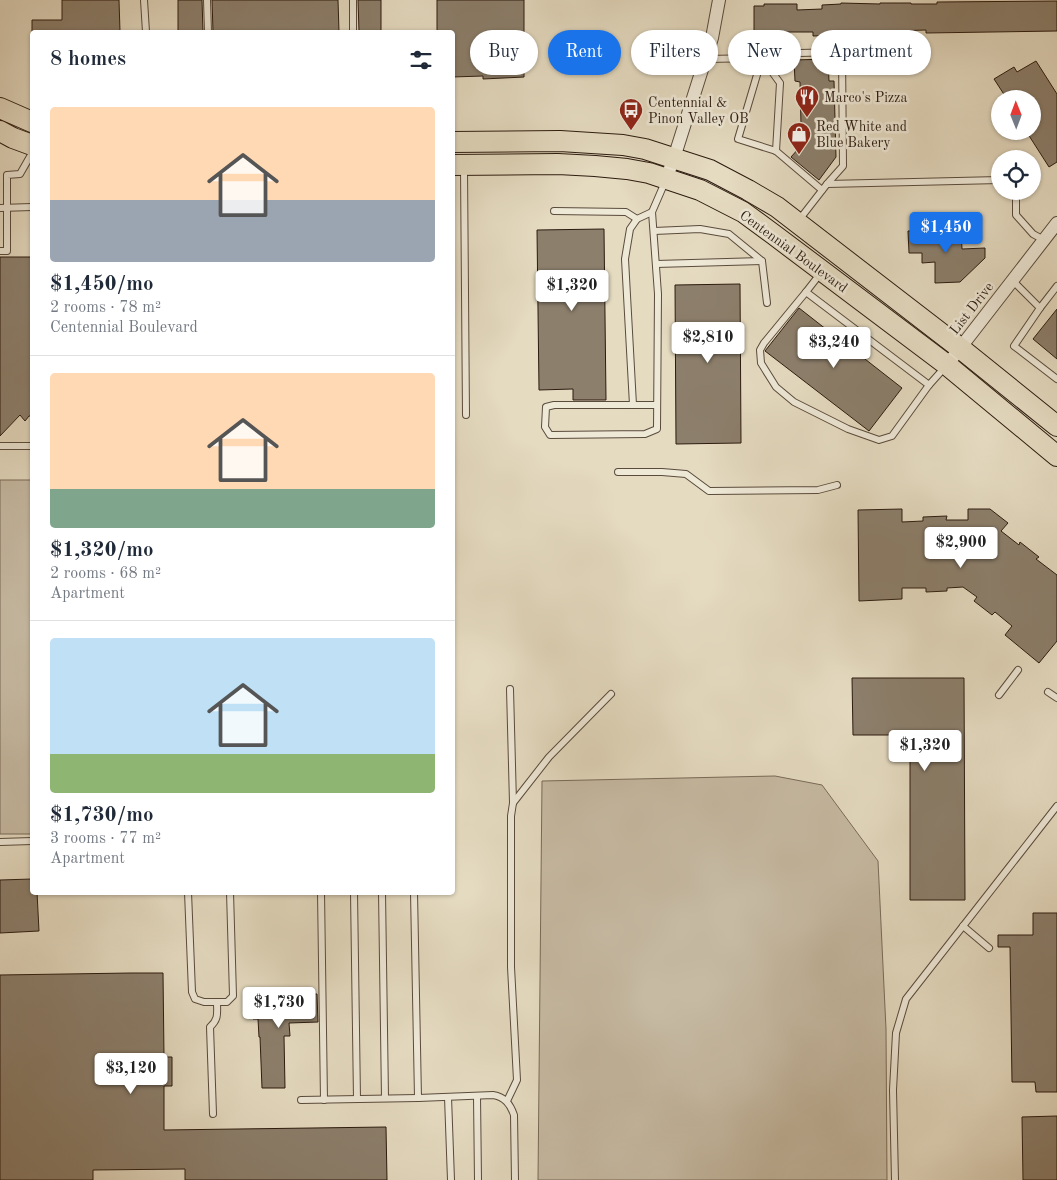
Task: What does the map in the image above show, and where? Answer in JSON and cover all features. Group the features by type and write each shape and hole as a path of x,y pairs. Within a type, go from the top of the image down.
{"main road":[{"path":"0,108 30,121"},
{"path":"0,132 30,144"},
{"name":"Centennial Boulevard","path":"455,142 560,141 623,145 644,149 710,170 777,207 960,348 1057,426"},
{"name":"Centennial Boulevard","path":"458,165 558,164 595,166 649,173 700,190 743,212 946,365 1057,456"}],"street":[{"path":"713,30 719,0"},
{"path":"666,179 700,75"},
{"name":"List Drive","path":"946,365 1057,222"}],"lane":[{"path":"144,0 146,30"},
{"path":"207,0 208,30"},
{"path":"353,0 353,30"},
{"path":"797,222 843,166 842,52 801,53"},
{"path":"757,75 738,139 776,151 824,187 991,180"},
{"path":"774,75 780,83 776,151"},
{"path":"0,251 7,251 3,208 7,175 20,174 30,156"},
{"path":"458,165 466,415"},
{"path":"657,405 554,405 546,407 545,428 550,436 645,434 657,429 658,294 652,212 666,179"},
{"path":"1016,200 1016,215 1033,234 1044,240"},
{"path":"3,208 30,207"},
{"path":"554,210 626,212 637,219"},
{"path":"633,405 625,259 630,229 637,219 652,212"},
{"path":"654,231 700,229 729,234 762,261 767,303"},
{"path":"656,264 762,261"},
{"path":"822,271 760,350 761,363 776,387 794,402 848,429 879,440 892,436 946,365"},
{"path":"1012,280 1040,308"},
{"path":"1057,286 1014,346 1057,378"},
{"path":"806,292 930,385"},
{"path":"0,446 30,446"},
{"path":"618,472 686,474 708,490 818,490 837,485"},
{"path":"999,695 1018,670"},
{"path":"507,1101 517,1080 510,967 511,816 513,803 510,690"},
{"path":"1048,692 1057,698"},
{"path":"513,803 549,756 611,694"},
{"path":"896,1180 893,1090 896,1033 906,999 1057,806"},
{"path":"0,842 30,841"},
{"path":"188,895 192,992 194,999 204,1002 227,1002 233,996 230,895"},
{"path":"322,895 324,1100"},
{"path":"354,895 357,1099"},
{"path":"382,895 385,1098"},
{"path":"414,895 418,1098"},
{"path":"963,926 989,948"},
{"path":"213,1114 210,1027 215,1022 217,1016 217,1002"},
{"path":"477,1096 478,1180"},
{"path":"302,1100 500,1096 511,1106 514,1115 515,1180"},
{"path":"448,1097 451,1180"}],"shaded area":[{"path":"0,480 30,480 30,834 0,834"},
{"path":"775,776 822,785 878,861 886,1029 887,1180 538,1180 542,781"}],"building":[{"path":"62,0 119,0 120,30 32,30 32,20 62,20"},
{"path":"178,0 202,0 203,30 178,30"},
{"path":"212,0 338,0 339,30 213,30"},
{"path":"358,0 381,0 381,30 359,30"},
{"path":"437,0 524,0 524,30 470,30 470,75 524,75 524,77 483,79 483,76 455,77 455,30 437,30"},
{"path":"1057,1 1057,31 931,33 931,30 811,30 811,32 801,32 801,30 754,30 754,6 764,6 764,4 797,4 797,10 822,9 822,5 841,3 937,4 937,2"},
{"path":"801,60 811,60 811,75 829,75 829,81 834,81 836,157 819,180 791,157 807,139 807,126 801,125 800,82 795,81 795,75 801,75"},
{"path":"1036,61 1057,94 1057,162 1049,167 1041,154 1041,150 1038,150 1032,140 1041,140 1041,90 1001,90 994,79 1014,67 1017,72"},
{"path":"604,229 606,400 573,400 573,389 539,390 537,230"},
{"path":"961,230 962,249 985,248 985,258 960,282 935,283 935,262 922,263 922,253 909,253 908,231"},
{"path":"0,257 30,257 30,416 25,421 20,415 0,436"},
{"path":"740,284 741,443 676,444 675,285"},
{"path":"799,308 845,344 848,339 860,348 856,352 902,388 869,431 765,351"},
{"path":"1057,309 1057,359 1033,339"},
{"path":"902,509 902,522 923,521 923,517 947,516 946,520 968,520 968,509 990,509 1008,523 1001,531 1019,545 1020,542 1039,557 1036,559 1057,575 1057,641 1039,663 1005,635 1012,626 995,612 992,615 974,601 977,597 963,587 947,588 947,591 926,592 926,588 902,588 902,599 859,601 858,510"},
{"path":"852,678 964,678 965,900 910,900 910,735 853,735"},
{"path":"30,879 30,895 37,895 39,931 0,933 0,880"},
{"path":"1033,913 1057,913 1057,1092 1036,1092 1035,1082 1012,1082 1010,947 998,947 998,935 1033,935"},
{"path":"163,973 164,1057 172,1057 172,1086 164,1086 164,1130 386,1127 387,1180 185,1180 185,1169 93,1170 93,1180 0,1180 0,975"},
{"path":"288,991 288,994 317,994 318,1022 289,1023 290,1036 284,1036 285,1088 262,1088 260,1037 258,1019 253,1019 252,997 258,997 257,992"},
{"path":"1057,1116 1057,1180 1023,1180 1022,1117"}],"place":[{"name":"Marco's Pizza","path":"807,118"},
{"name":"Centennial & Pinon Valley OB","path":"631,131"},
{"name":"Red White and Blue Bakery","path":"799,155"}]}
